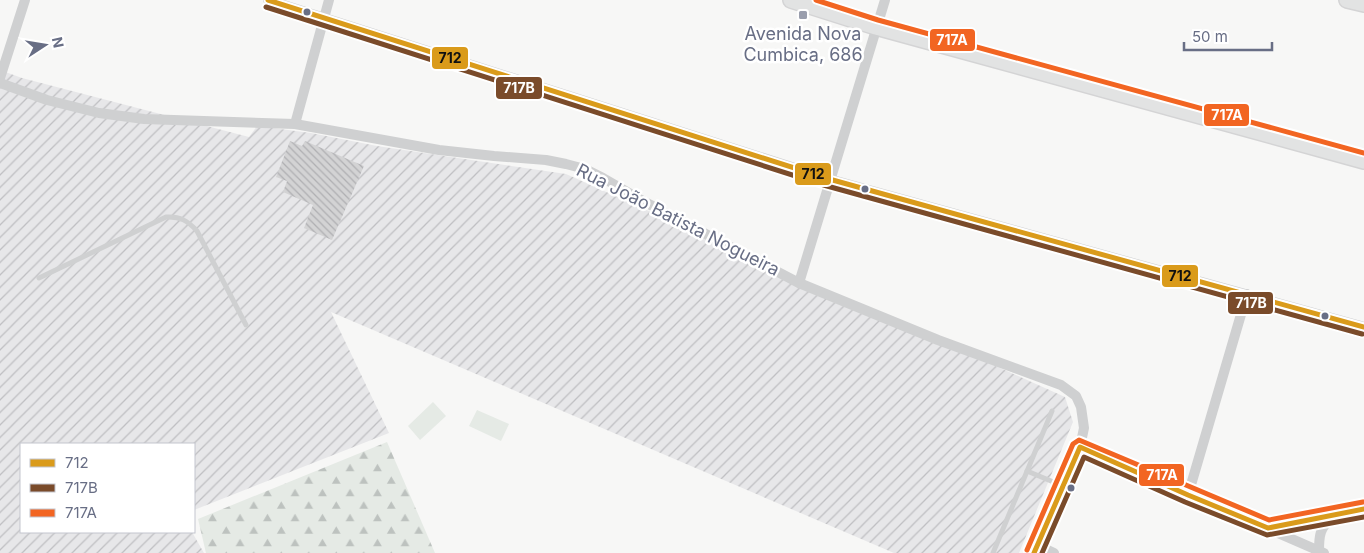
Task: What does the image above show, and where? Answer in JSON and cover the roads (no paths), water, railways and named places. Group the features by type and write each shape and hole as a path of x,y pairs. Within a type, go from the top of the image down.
{"street":[{"path":"0,78 25,0"},
{"path":"268,0 829,179 1364,326"},
{"path":"295,124 329,0"},
{"path":"791,0 876,27 1364,161"},
{"path":"799,283 829,179 885,0"},
{"path":"1347,0 1364,4"},
{"name":"Rua João Batista Nogueira","path":"0,83 47,100 99,114 144,120 295,124 439,150 546,160 585,169 799,283 938,340 1061,385 1076,396 1081,407 1084,428 1080,447 1035,549"},
{"path":"1188,495 1247,294"},
{"path":"1080,447 1322,552 1320,531 1332,516"},
{"path":"1268,528 1364,509"},
{"path":"1035,549 1054,553"}],"lane":[{"path":"39,278 166,218 175,217 190,223 197,231 246,325"},
{"path":"993,553 1052,412"},
{"path":"1027,471 1063,486"}],"place":[{"name":"Avenida Nova Cumbica, 686","path":"803,15"}]}
